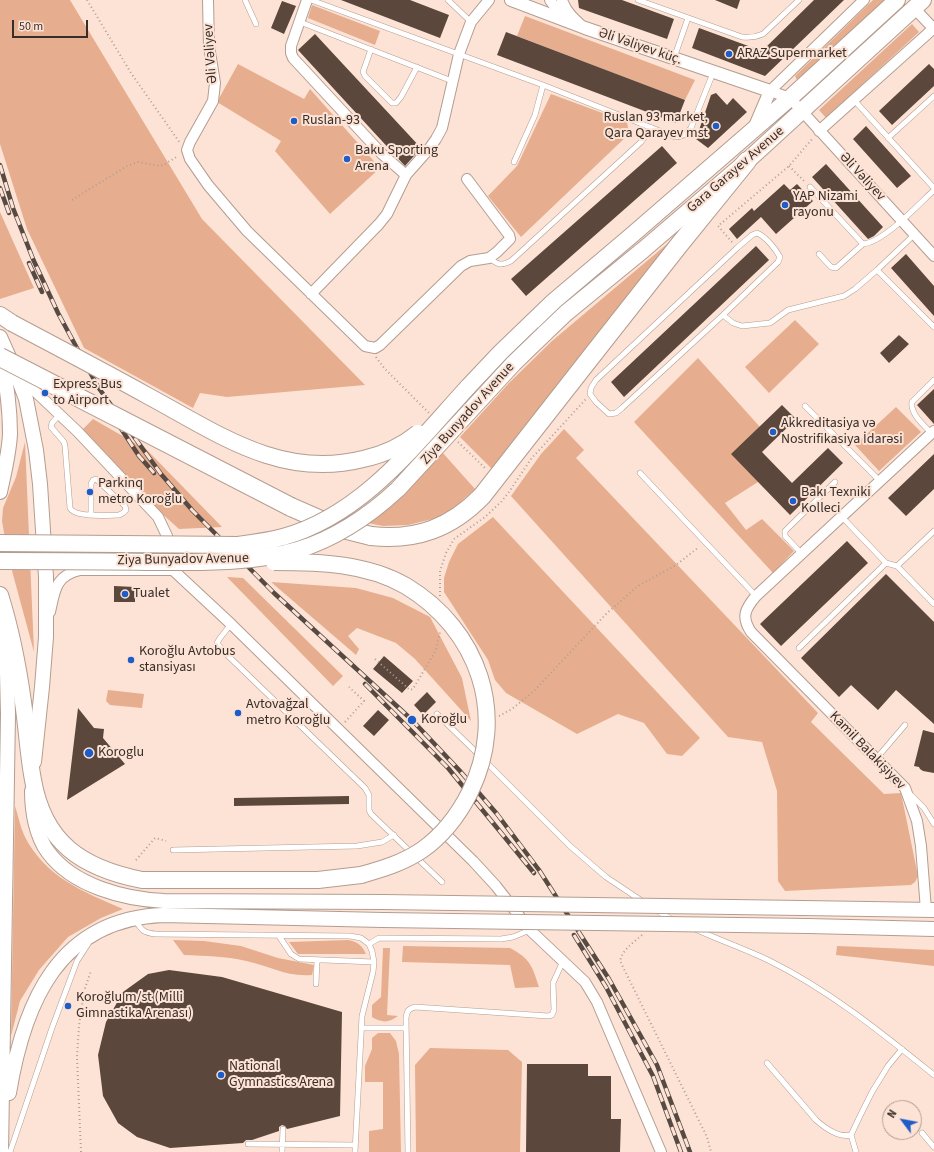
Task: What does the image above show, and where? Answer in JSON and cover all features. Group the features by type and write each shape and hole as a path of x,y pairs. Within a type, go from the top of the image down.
{"highway":[{"path":"0,357 291,507 339,528 371,536 382,537 409,536 430,531 461,516 482,496 679,245 747,161"}],"main road":[{"name":"Gara Garayev Avenue","path":"533,320 754,130 897,0"},
{"name":"Gara Garayev Avenue","path":"544,334 566,313 643,250 747,161 918,4"},
{"path":"4,318 244,447 288,462 311,465 331,465 349,463 370,458 402,444 415,435 468,388"},
{"name":"Ziya Bunyadov Avenue","path":"0,543 238,545 283,537 300,531 345,508 394,468 533,320"},
{"name":"Ziya Bunyadov Avenue","path":"0,561 209,562 268,556 298,550 329,538 378,508 398,489 509,368 544,334"},
{"path":"0,337 17,375 26,400 36,450 40,484 46,577 46,637 32,779 37,800 46,821 56,838 72,852 92,864 120,876 142,880 161,881 318,880 360,875 385,868 406,859 423,849 437,837 463,806 474,784 482,762 486,738 487,720 483,689 476,666 469,651 450,624 435,608 419,595 385,576 365,569 311,562 209,562"},
{"path":"0,350 8,395 10,435 0,492"},
{"path":"0,595 12,637 17,664 32,779 33,812 42,843 57,863 100,889 134,899 164,901 383,902 930,910"},
{"path":"0,608 5,643 8,714 4,1149"},
{"path":"4,1149 14,1064 20,1038 29,1012 41,988 54,969 69,952 84,939 99,930 134,918 163,916 934,928"}],"street":[{"name":"Əli Vəliyev","path":"187,150 213,101 215,83 209,46 208,0"},
{"path":"307,0 291,46 293,58 382,154 406,175"},
{"path":"310,294 379,224 386,214 406,175 436,139 442,128 459,54 471,22 489,0"},
{"name":"Əli Vəliyev küç.","path":"511,0 534,4 565,21 713,73 770,91"},
{"path":"550,0 565,21"},
{"path":"562,0 570,16 585,28"},
{"path":"754,130 770,91 864,0"},
{"path":"819,131 934,29 918,4"},
{"path":"770,91 790,98"},
{"name":"Əli Vəliyev","path":"790,98 934,256"},
{"path":"187,150 190,159 208,185 247,231 360,343 369,348 375,348 380,344 461,266 470,261 489,258 510,239 509,235 468,179"},
{"path":"17,375 108,463 158,517 167,536 173,570 232,624 487,876 530,930 585,982 597,1002 661,1152"},
{"path":"756,596 933,432"},
{"path":"46,637 54,593 63,577 70,572 80,570 173,570"},
{"name":"Kamil Balakişiyev","path":"756,596 748,605 745,614 745,622 751,632 905,788 917,821 930,910"}],"lane":[{"path":"245,0 256,24"},
{"path":"311,0 543,85 675,137 682,137 687,134 691,128 713,73"},
{"path":"448,0 471,22"},
{"path":"638,0 742,37 763,34 799,0"},
{"path":"674,59 688,18"},
{"path":"300,22 452,81"},
{"path":"371,49 363,72 365,76 392,102 396,103 401,97 417,67"},
{"path":"514,162 535,115 543,85"},
{"path":"888,138 934,96"},
{"path":"819,254 830,267 836,268 863,244 871,244 902,221 934,189 854,100"},
{"path":"489,258 500,265 512,261 641,142 652,128"},
{"path":"810,187 863,244"},
{"path":"757,233 763,235 780,257 778,262 723,316 616,414 609,414 590,394 591,388 596,380 752,234 757,233"},
{"path":"723,316 733,323 742,326 770,323 788,310 844,296 855,289 877,270 915,234"},
{"path":"877,270 934,327"},
{"path":"933,432 914,413 911,407 912,402 934,380"},
{"path":"804,406 880,481"},
{"path":"59,415 52,423 51,427 64,442 65,446 70,508 72,511 75,513 91,514 120,514 126,510 125,506 96,479 93,480 91,484 91,514"},
{"path":"640,472 756,596"},
{"path":"802,554 785,536 785,531 835,482"},
{"path":"842,517 886,563 897,566 934,604"},
{"path":"897,566 934,531"},
{"path":"799,648 886,563"},
{"path":"232,624 217,644 365,788 369,795 368,810 442,882"},
{"path":"437,714 570,846 606,876 664,916 768,960 808,983 855,1013 934,1074"},
{"path":"876,759 905,725"},
{"path":"905,788 924,808 934,824"},
{"path":"173,850 358,846 382,842 394,836"},
{"path":"134,918 142,930 148,933 156,934 350,936 361,938 369,944 374,962 371,981 363,1008 354,1152"},
{"path":"4,1149 77,960 99,930"},
{"path":"369,944 380,938 501,940 513,938 530,930"},
{"path":"279,936 291,954 295,957 317,960 374,962"},
{"path":"316,984 317,960"},
{"path":"408,1152 406,1028 407,1011 409,1008 415,1007 548,1016 552,1014 554,1010 553,983 563,961"},
{"path":"361,1028 406,1028"},
{"path":"856,1152 851,1135 872,1092 888,1066 902,1049"},
{"path":"767,1063 816,1120 837,1134 846,1136 851,1135"},
{"path":"282,1152 283,1129"},
{"path":"922,1133 934,1147"},
{"path":"248,1144 355,1145"}],"path":[{"path":"72,200 128,166 138,162 160,166 187,150 175,138 131,73 87,0"},
{"path":"737,248 718,226 789,166 819,131"},
{"path":"789,166 810,187"},
{"path":"454,539 490,514 510,492 531,459 590,394"},
{"path":"499,716 512,709 534,691 607,613 638,586 676,565 704,542"},
{"path":"375,659 407,687"},
{"path":"339,729 364,701 349,687"},
{"path":"136,860 155,838 166,841"},
{"path":"646,931 625,949 620,961 707,1137 711,1152"},
{"path":"81,1152 78,1049 79,1026 84,991 91,971"}],"shaded area":[{"path":"0,0 70,0 202,219 365,385 227,397 200,393 193,408 84,348 27,229 0,144"},
{"path":"873,0 890,0 799,84 795,76"},
{"path":"312,5 380,31 375,45 308,18"},
{"path":"525,16 695,80 685,100 517,36"},
{"path":"912,24 919,32 826,118 819,110"},
{"name":"Ruslan-93","path":"238,64 304,99 310,89 380,168 330,214 275,151 281,141 217,102"},
{"path":"551,94 627,122 629,134 521,237 488,196 517,166"},
{"path":"0,212 34,288 0,299"},
{"path":"673,239 494,471 460,437 509,383 552,341"},
{"path":"795,320 819,344 769,393 745,367"},
{"path":"698,358 760,427 758,482 725,503 746,530 762,519 794,551 773,573 634,422"},
{"path":"896,407 921,432 879,471 855,445"},
{"path":"93,419 147,450 222,527 179,529 159,511 82,430"},
{"path":"564,429 584,450 576,458 818,713 811,722 884,794 901,793 918,876 915,882 911,885 785,891 778,881 777,791 762,742 728,737 511,496 541,454"},
{"path":"25,442 34,652 8,556 2,521 3,508 16,477"},
{"path":"442,452 475,489 445,516 408,525 383,526 368,523"},
{"path":"493,517 700,738 682,756 667,754 644,723 618,714 577,734 506,693 495,680 488,660 444,592 444,578 449,562 458,544"},
{"path":"227,577 243,578 343,676 333,686"},
{"path":"271,582 356,588 393,598 430,617 462,678 471,721 415,659 396,643 357,628 348,636 359,649 356,655"},
{"path":"108,690 144,694 142,708 110,705 106,701"},
{"path":"15,806 24,835 32,849 42,861 54,872 79,889 123,909 101,918 68,937 39,970 20,1001 11,1036"},
{"path":"173,940 204,941 241,946 278,958 314,965 312,975 286,973 238,959 215,956 184,955"},
{"path":"348,940 359,944 366,954 298,954 289,942"},
{"path":"403,946 510,948 527,960 530,964 539,987 515,988 510,965 402,962"},
{"path":"837,946 934,950 934,966 836,955"},
{"path":"383,948 390,948 387,1015 398,1016 388,1021 379,1020 372,1017 372,1005 381,997"},
{"path":"378,1033 390,1033 396,1041 399,1054 401,1152 369,1152 369,1131 383,1129 383,1082 365,1082 365,1066 372,1049 372,1038"},
{"path":"430,1048 508,1050 522,1062 520,1152 416,1152 415,1065"}],"building":[{"path":"341,0 410,0 449,15 440,38"},
{"path":"578,0 622,0 674,19 667,39 579,8"},
{"path":"715,0 740,0 737,9"},
{"path":"814,0 844,0 765,76 692,48 699,28 762,51"},
{"path":"282,1 296,6 284,34 271,28"},
{"path":"506,32 685,100 676,123 497,55"},
{"path":"315,34 421,148 405,166 298,50"},
{"path":"929,64 934,69 934,86 892,125 879,111"},
{"name":"Ruslan 93 market, Qara Qarayev mst","path":"716,93 727,105 733,98 747,112 708,148 696,139 711,95"},
{"path":"866,126 911,176 897,188 853,139"},
{"path":"662,146 677,163 526,296 511,279"},
{"path":"826,164 883,227 874,236 868,239 812,177"},
{"path":"784,184 790,190 797,184 813,201 776,234 761,217 737,239 729,229 752,208 754,211"},
{"path":"756,246 769,260 624,397 611,382"},
{"path":"906,254 934,286 934,316 891,268"},
{"path":"899,335 909,344 889,363 880,353"},
{"path":"934,389 934,424 917,405"},
{"path":"782,405 796,419 762,452 792,483 828,448 843,463 790,515 731,454"},
{"path":"934,454 934,489 906,516 888,498"},
{"path":"847,541 868,563 781,646 760,624"},
{"path":"886,574 934,622 934,724 896,690 878,710 851,685 839,697 801,658"},
{"name":"Tualet","path":"114,586 135,587 135,602 114,602"},
{"path":"384,656 413,681 402,693 373,669"},
{"path":"427,692 436,702 423,715 414,705"},
{"path":"78,708 94,728 104,729 103,738 125,764 67,800"},
{"path":"378,710 389,720 374,736 363,726"},
{"path":"923,730 934,733 934,773 923,771 919,767 914,766"},
{"path":"349,796 349,804 234,806 234,798"},
{"name":"National Gymnastics Arena","path":"169,970 222,977 342,1012 340,1116 287,1129 282,1125 279,1127 279,1131 252,1140 246,1140 243,1143 170,1148 137,1137 118,1123 103,1096 98,1055 106,1022 123,992 148,974"},
{"path":"527,1064 588,1064 588,1076 611,1076 611,1119 621,1119 620,1152 526,1152"}],"railway":[{"path":"0,165 13,208 33,259 58,313 98,387 161,474 192,510 274,593 412,720 460,771 497,814 539,870 609,979 657,1065 690,1152"},
{"path":"0,188 9,213"},
{"path":"29,263 42,292"},
{"path":"118,424 139,456 154,473"},
{"path":"365,684 448,768 534,873"},
{"path":"574,935 606,987 653,1076 681,1152"}],"place":[{"name":"ARAZ Supermarket","path":"729,54"},
{"name":"Ruslan-93","path":"294,121"},
{"name":"Ruslan 93 market, Qara Qarayev mst","path":"716,126"},
{"name":"Baku Sporting Arena","path":"347,159"},
{"name":"YAP Nizami rayonu","path":"785,205"},
{"name":"Express Bus to Airport","path":"45,393"},
{"name":"Akkreditasiya və Nostrifikasiya İdarəsi","path":"773,432"},
{"name":"Parkinq metro Koroğlu","path":"90,492"},
{"name":"Bakı Texniki Kolleci","path":"793,501"},
{"name":"Tualet","path":"125,594"},
{"name":"Koroğlu Avtobus stansiyası","path":"131,660"},
{"name":"Avtovağzal metro Koroğlu","path":"238,713"},
{"name":"Koroğlu","path":"412,720"},
{"name":"Koroglu","path":"89,753"},
{"name":"Koroğlu m/st (Milli Gimnastika Arenası)","path":"68,1006"},
{"name":"National Gymnastics Arena","path":"221,1075"}]}
